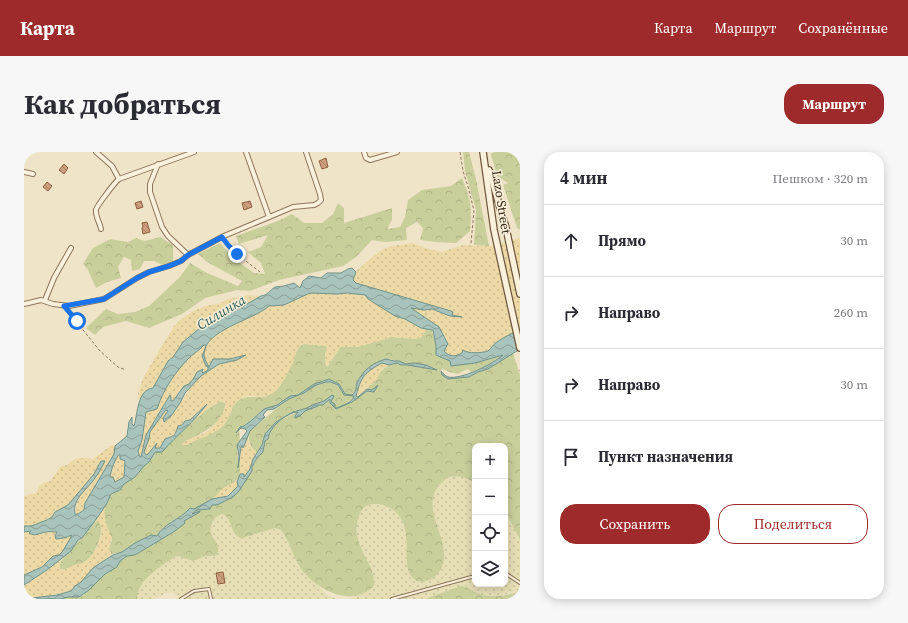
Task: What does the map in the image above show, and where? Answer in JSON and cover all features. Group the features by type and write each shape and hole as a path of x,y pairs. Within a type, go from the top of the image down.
{"main road":[{"name":"Lazo Street","path":"483,152 506,228 520,294"},
{"name":"Lazo Street","path":"483,152 494,230 520,348"}],"street":[{"path":"96,152 112,166 119,179"},
{"path":"102,229 96,208 119,179 194,152"},
{"path":"246,152 269,217"},
{"path":"24,304 36,300 45,300 64,306 104,299 137,278 149,272 175,264 188,255 222,237 292,207 314,205 318,203 321,200 320,194 306,152"},
{"path":"364,152 366,158 370,160 397,152"},
{"path":"158,164 150,184 150,192 162,227 168,236 188,255"},
{"path":"24,172 33,174"},
{"path":"45,300 54,278 71,248"}],"lane":[{"path":"508,575 520,583"},
{"path":"392,599 472,577"},
{"path":"181,599 194,591 209,589 211,599"}],"path":[{"path":"460,152 463,171 474,211 471,243"},
{"path":"222,237 228,245 260,272"},
{"path":"64,306 100,351 118,367 126,370"}],"shaded area":[{"path":"452,476 462,476 472,481 472,587 508,587 508,517 520,540 520,592 493,597 479,594 466,586 425,599 350,599 372,589 372,572 357,539 357,520 363,508 369,504 384,505 399,514 405,530 409,573 415,581 443,546 434,517 433,494 445,479"},
{"path":"223,514 227,516 231,523 235,535 243,538 275,528 281,530 285,535 297,562 327,595 337,599 176,599 178,596 173,593 167,593 154,599 137,599 137,593 142,584 151,574 174,557 178,556 193,561 206,556 215,556 218,548 211,535 210,529 214,519"}],"green space":[{"path":"463,152 469,152 476,179 489,246 474,245 476,210 465,171"},
{"path":"494,152 520,152 520,230 517,228 503,185 508,183 497,176 491,154"},
{"path":"462,178 470,204 470,231 456,243 420,240 423,228 417,222 406,228 407,240 386,242 372,240 356,257 343,266 279,280 250,291 237,290 205,298 182,314 149,328 126,321 103,327 95,335 86,328 106,309 118,314 135,312 149,306 180,277 190,263 205,272 238,286 242,281 207,262 198,254 220,243 234,259 254,273 265,274 261,263 248,252 261,247 268,235 239,244 236,236 278,221 292,214 304,223 322,223 333,214 338,203 344,208 344,223 392,208 392,220 387,229 400,227 405,217 408,200 422,190 451,186"},
{"path":"160,237 173,245 173,264 165,266 154,261 144,261 140,269 132,271 131,260 124,257 118,267 121,278 107,282 96,288 88,270 83,264 93,248 110,239 128,242 136,238 145,241"},
{"path":"427,329 432,330 436,346 436,355 450,361 451,366 475,363 503,355 486,367 472,372 467,369 458,374 443,369 440,371 448,379 469,377 488,369 513,353 520,375 520,540 508,517 508,443 472,443 472,481 458,476 450,477 442,482 435,492 433,504 434,515 444,551 443,563 438,573 429,580 422,582 418,581 415,580 410,574 407,565 405,530 400,516 386,506 370,504 362,510 360,514 357,522 357,536 372,571 374,585 369,590 356,596 338,595 321,587 306,575 300,568 286,537 281,530 275,528 243,538 239,537 234,532 229,520 223,514 215,518 211,527 211,534 217,544 217,555 206,556 193,561 178,556 174,557 145,580 138,592 137,599 61,599 82,596 105,573 114,568 127,556 135,555 175,531 185,523 184,521 200,511 192,514 197,510 210,509 211,505 217,505 231,498 239,491 252,471 252,467 264,451 265,441 268,439 269,433 279,421 297,412 298,413 295,416 303,414 304,411 318,406 317,405 323,405 330,399 330,403 336,409 352,402 367,391 374,392 378,385 372,390 367,389 378,375 391,364 434,369 424,365 405,364 385,359 380,361 367,372 352,395 345,394 339,384 330,379 314,384 298,395 293,395 277,405 268,408 239,428 240,441 237,447 238,461 240,457 241,465 240,474 237,480 223,489 207,503 194,509 191,508 168,524 157,536 151,535 122,552 111,554 109,548 112,540 104,515 105,505 109,498 120,490 124,484 149,462 155,452 162,452 193,420 220,401 225,403 222,416 217,422 205,431 185,441 186,445 210,434 230,415 233,405 240,399 247,397 265,397 275,391 289,370 296,352 300,346 304,344 326,346 326,366 328,366 340,347 357,347 392,337 417,339 421,337"},
{"path":"326,382 335,384 344,395 353,395 354,397 344,405 337,408 331,402 334,396 332,395 324,401 293,412 282,418 265,434 262,445 257,453 255,451 249,441 250,431 289,399 304,393 316,385"},
{"path":"97,521 102,527 98,544 93,554 84,563 63,570 60,569 59,565 65,557 86,533 93,522"},
{"path":"461,586 488,596 499,596 520,592 520,599 425,599"}],"sand":[{"path":"520,238 520,330 503,338 483,352 472,353 464,351 460,355 449,355 444,351 447,347 447,340 441,330 411,308 432,309 450,316 461,317 452,315 451,311 356,283 353,280 356,271 383,249 392,246 413,243 425,248 442,252 463,245 492,246"},
{"path":"310,293 341,293 365,296 395,316 405,319 421,328 427,329 421,337 417,339 392,337 357,347 340,347 327,367 325,356 326,346 304,344 300,346 296,352 287,374 274,392 263,397 249,396 240,399 234,404 226,422 221,428 186,445 183,445 182,444 187,440 208,431 222,415 225,402 220,401 206,410 187,427 199,415 207,403 190,420 185,421 183,424 178,426 175,433 160,448 155,448 157,443 148,454 145,455 144,452 150,432 165,411 168,411 163,418 163,421 174,412 198,378 216,365 245,355 230,359 214,359 209,367 204,355 206,346 212,338 269,306 284,305"},
{"path":"248,295 261,296 233,312 206,324 183,342 173,357 168,361 156,384 141,397 140,402 138,394 143,378 174,326 180,320 195,310 209,305 219,304 228,299"},
{"path":"204,345 206,347 202,356 209,367 208,370 203,373 203,370 197,372 194,379 189,384 184,386 173,401 171,401 170,395 146,435 141,457 139,457 138,450 146,412 158,407 163,393 181,366"},
{"path":"382,363 389,365 393,364 382,369 377,379 361,396 357,397 357,391 361,380 372,369"},
{"path":"248,433 249,445 257,453 245,477 244,475 240,474 240,448 242,445 243,448"},
{"path":"112,445 116,445 114,454 85,503 83,511 77,514 75,511 78,497 94,480 105,461 103,461 68,505 55,512 52,517 47,520 31,526 24,526 24,496 36,493 40,485 51,480 61,466 66,465 78,458 93,459"},
{"path":"120,454 119,459 125,461 124,477 115,482 113,477 111,477 112,471"},
{"path":"238,480 238,486 229,494 212,499 220,491"},
{"path":"106,505 105,518 112,537 109,548 111,554 113,555 91,571 71,591 38,598 24,598 24,593 29,590 24,589 24,585 64,557 61,560 59,568 62,570 83,563 91,556 101,538 101,526 98,522 92,523"},
{"path":"29,531 34,532 30,532 31,535 55,531 57,532 55,538 57,539 72,536 59,555 53,556 42,567 24,575 24,532"}],"water":[{"path":"352,268 356,272 353,280 356,283 451,311 453,312 452,315 462,317 450,316 432,309 424,310 411,308 439,327 448,344 444,351 452,356 462,353 463,350 475,353 488,351 500,340 520,330 520,349 488,369 469,377 448,379 442,375 441,371 448,377 461,376 485,367 503,355 475,363 451,366 450,361 436,355 433,330 421,328 405,319 395,316 368,299 365,295 347,293 310,293 284,305 269,306 220,332 206,347 204,345 182,365 166,389 157,409 146,412 142,440 138,451 140,457 146,435 170,395 171,401 173,401 184,386 189,384 194,378 197,372 203,369 203,373 208,370 202,356 205,348 204,356 209,367 213,359 230,359 246,355 237,360 219,364 201,376 185,393 171,416 164,422 163,418 168,411 165,411 150,432 144,452 146,455 157,443 155,448 160,448 165,439 175,434 178,426 182,425 185,421 190,420 207,404 197,417 162,452 155,452 149,462 135,477 124,484 120,490 111,494 106,505 97,518 82,538 78,540 71,551 47,570 24,585 24,575 42,567 53,556 59,555 72,535 56,539 55,536 57,532 47,532 34,535 29,533 31,531 24,532 24,526 31,526 47,520 52,517 55,512 68,505 94,474 101,461 105,461 92,482 78,498 75,514 78,514 84,510 85,503 114,454 115,446 127,436 129,422 132,417 132,424 134,426 141,397 148,390 153,388 168,361 173,357 183,342 200,328 265,295 275,287 294,283 300,288 303,281 309,276 321,278 327,273 341,273","holes":["120,454 120,459 125,461 124,477 115,482 113,477 110,477 111,471 116,458"]},
{"path":"386,359 399,361 406,364 414,363 426,365 437,370 401,365 397,363 389,365 382,363 364,376 356,396 358,397 367,389 372,390 378,385 374,392 367,391 352,402 336,409 330,403 330,399 323,405 318,405 305,411 300,416 295,418 298,412 286,416 293,412 324,401 332,395 334,396 331,402 335,404 335,407 337,408 349,402 354,396 344,395 338,385 331,382 316,385 304,393 289,399 274,409 267,410 263,415 265,417 250,431 243,448 242,445 241,447 238,468 239,456 237,445 247,431 241,428 236,433 240,427 252,420 264,409 277,405 290,396 298,395 314,384 329,379 339,384 345,394 352,395 355,391 359,378 372,365"},
{"path":"283,418 275,425 269,434 268,439 265,441 263,452 255,461 252,471 239,491 233,497 217,505 212,505 210,509 197,510 192,514 200,512 184,521 185,523 175,531 135,555 127,556 120,561 117,567 105,574 89,590 79,597 68,597 61,599 24,599 57,595 71,591 93,568 113,555 122,552 151,535 157,536 168,524 190,508 194,509 212,499 228,496 238,486 237,482 240,474 244,474 244,477 250,469 253,459 262,445 265,434 276,422"}],"building":[{"path":"326,158 328,167 322,169 319,161"},
{"path":"64,164 68,168 64,174 59,170"},
{"path":"47,182 52,186 48,191 43,187"},
{"path":"141,201 143,207 137,209 135,203"},
{"path":"250,201 252,207 244,210 242,203"},
{"path":"147,222 150,232 143,234 142,223"},
{"path":"223,572 225,583 218,584 216,573"}],"route":[{"path":"77,321 64,306 104,299 137,278 149,272 181,261 202,246 222,237 237,254"}],"water label":[{"name":"Силинка","path":"221,312"}]}
